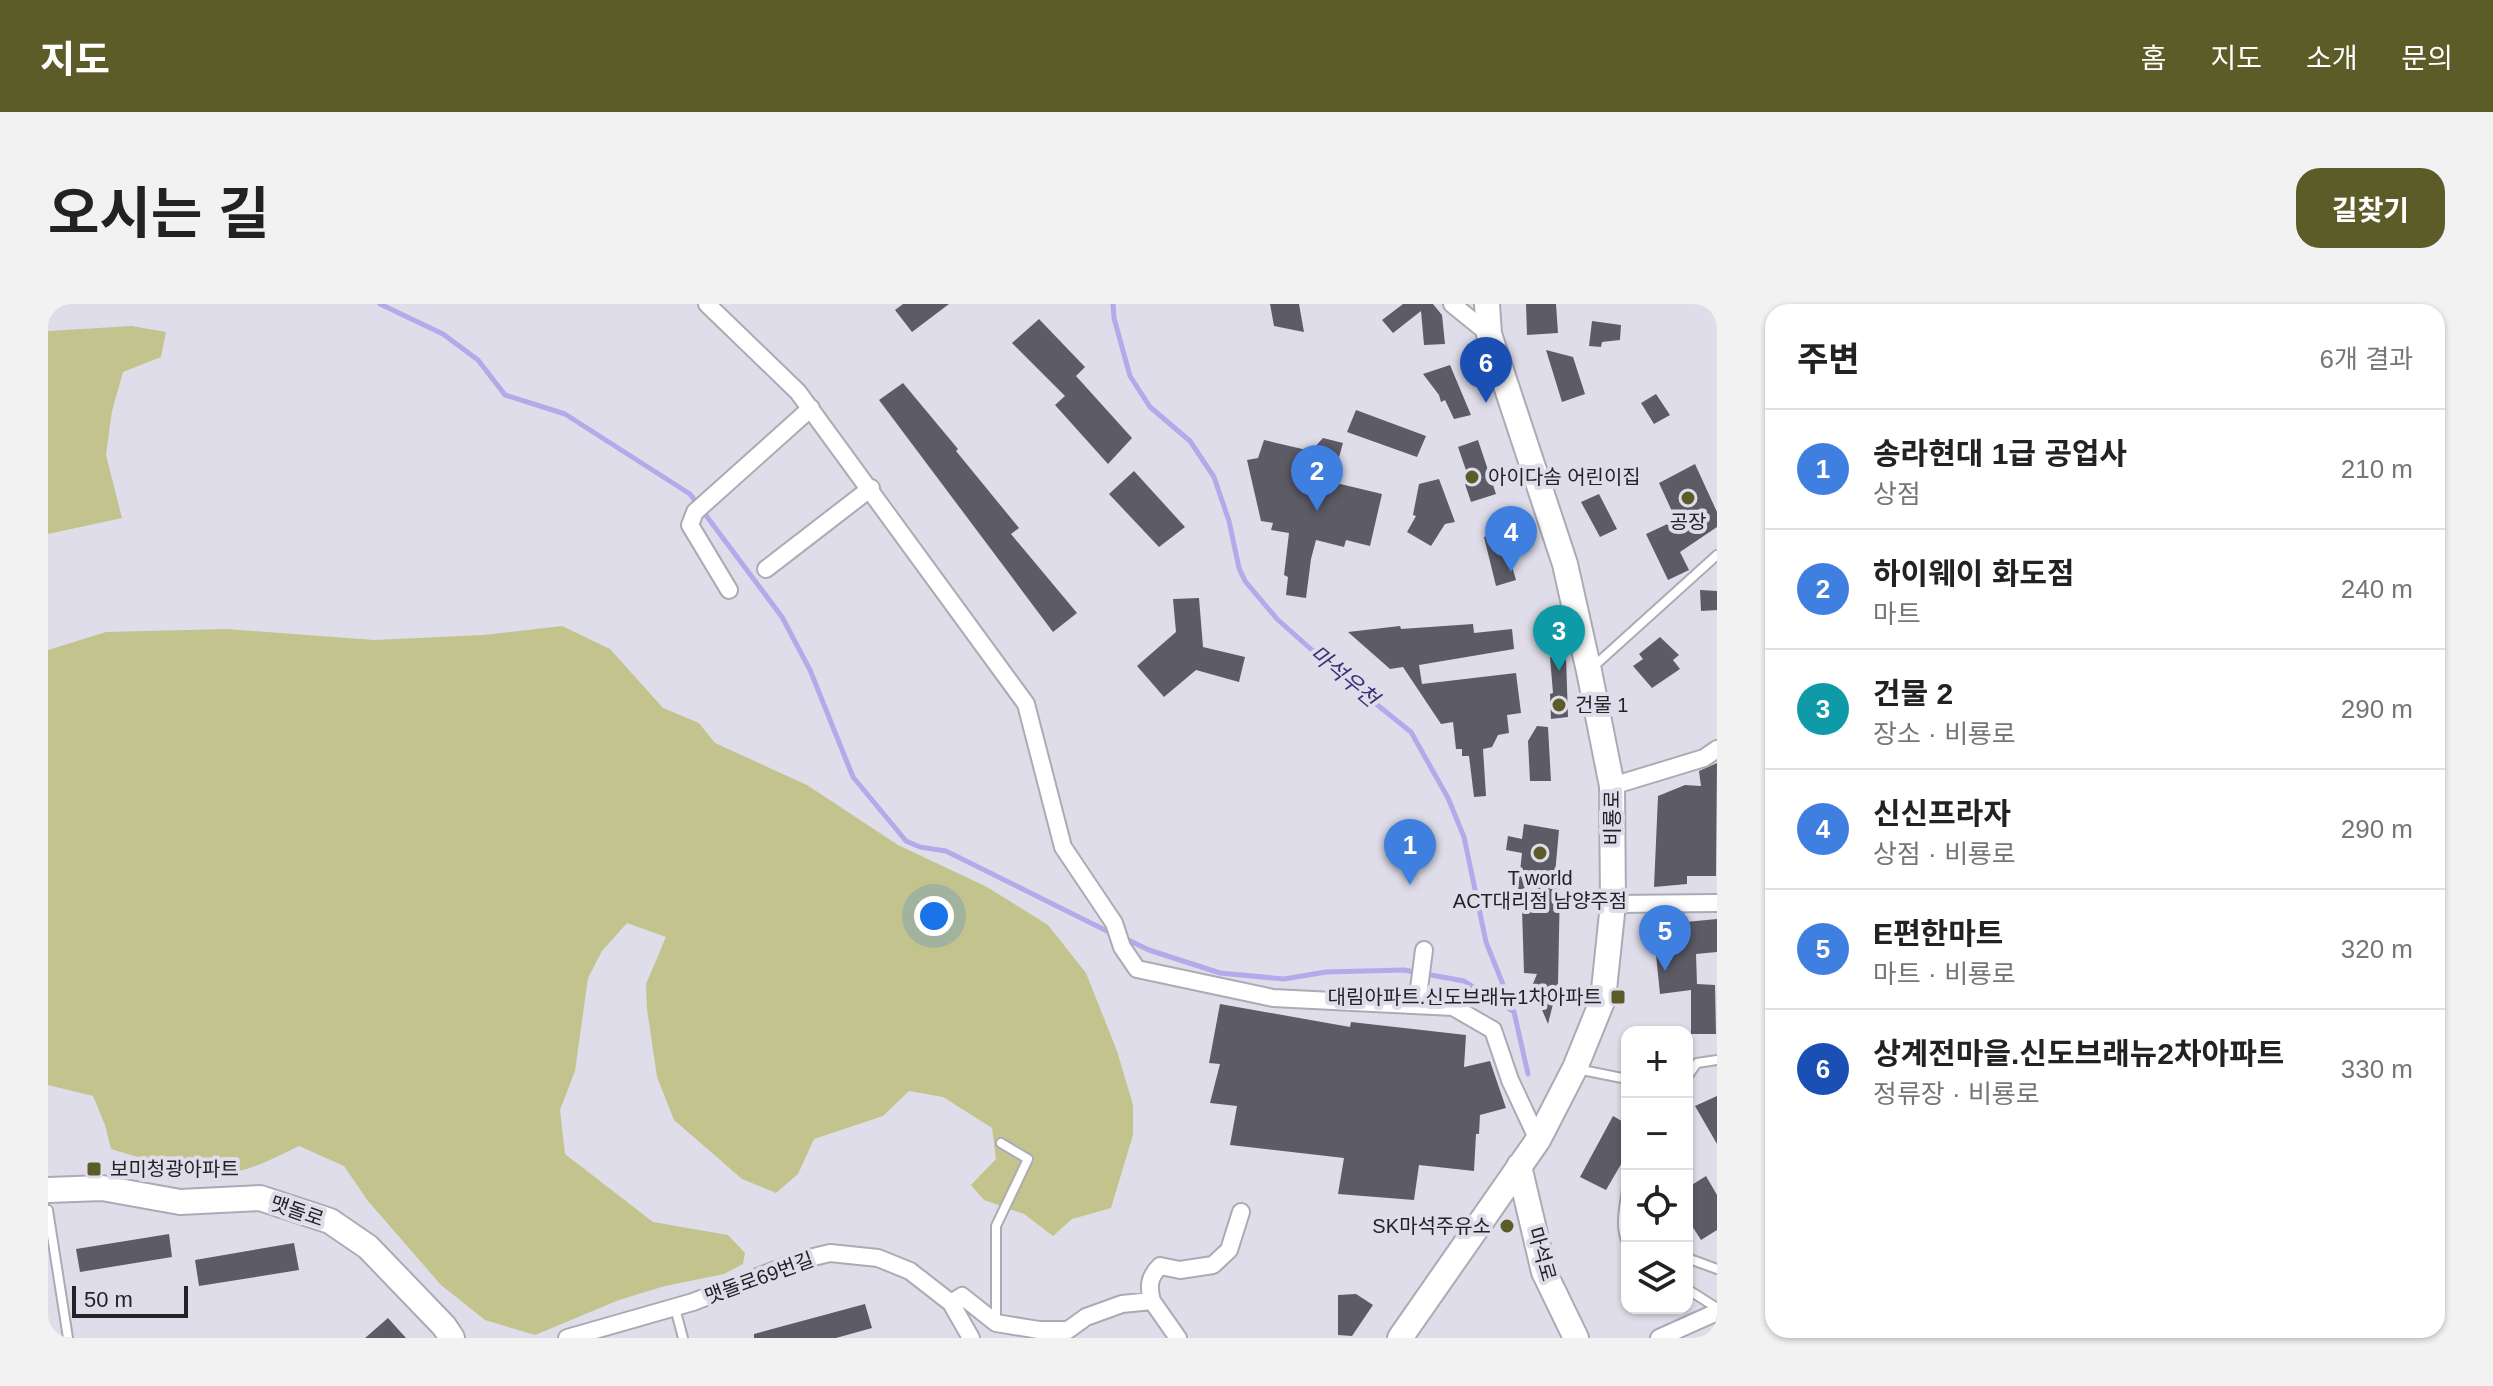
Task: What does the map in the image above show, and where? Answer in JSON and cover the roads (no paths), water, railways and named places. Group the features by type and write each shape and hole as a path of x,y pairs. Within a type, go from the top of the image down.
{"main road":[{"name":"비룡로","path":"1400,1338 1538,1140 1575,1068 1603,999 1613,904 1612,786 1589,671 1565,564 1489,334 1487,304"},
{"name":"마석로","path":"1519,1166 1544,1272 1576,1338"},
{"name":"맷돌로","path":"48,1190 102,1188 180,1202 260,1198 330,1221 368,1247 452,1338"}],"street":[{"path":"707,304 811,408 1026,704 1063,847 1114,923 1122,947 1137,969 1273,998 1453,1007 1493,1030 1510,1080 1538,1140"},
{"path":"1452,304 1489,334"},
{"path":"729,590 690,525 695,512 811,408"},
{"path":"766,569 871,488"},
{"path":"1612,786 1704,758 1717,749"},
{"path":"1613,904 1717,903"},
{"path":"1417,1004 1423,956"},
{"path":"1178,1338 1152,1301 1148,1286 1154,1273 1160,1266 1180,1270 1213,1265 1229,1250 1241,1212"},
{"name":"맷돌로69번길","path":"567,1338 675,1307 801,1260 830,1253 878,1258 910,1271 951,1303 971,1338"},
{"path":"951,1303 962,1296 996,1323 1039,1330 1068,1330 1086,1317 1122,1304 1152,1301"},
{"path":"1659,1338 1717,1310"}],"lane":[{"path":"1589,671 1717,555"},
{"path":"1693,1069 1697,1063 1717,1060"},
{"path":"1575,1068 1621,1078"},
{"path":"996,1323 996,1226 1028,1159 1001,1143"},
{"path":"48,1210 68,1338"},
{"path":"1693,1260 1717,1269"},
{"path":"1693,1293 1717,1310"},
{"path":"675,1307 683,1338"}],"waterway":[{"path":"380,304 443,334 478,360 505,395 565,414 690,494 782,617 810,670 853,777 906,841 920,847 946,851 1111,933"},
{"name":"마석우천","path":"1113,304 1130,376 1150,407 1190,441 1214,477 1245,581 1277,619 1411,732 1448,798 1464,837 1486,942 1514,1012 1528,1074"},
{"path":"1124,938 1149,950 1220,973 1284,979 1326,972 1404,970 1464,981 1514,1012"}],"place":[{"name":"상계전마을.신도브래뉴2차아파트","path":"1486,403"},
{"name":"아이다솜 어린이집","path":"1472,477"},
{"name":"공장","path":"1688,498"},
{"name":"하이웨이 화도점","path":"1317,511"},
{"name":"신신프라자","path":"1511,572"},
{"name":"건물 2","path":"1559,671"},
{"name":"건물 1","path":"1559,705"},
{"name":"T world ACT대리점 남양주점","path":"1540,853"},
{"name":"송라현대 1급 공업사","path":"1410,885"},
{"name":"E편한마트","path":"1665,971"},
{"name":"대림아파트.신도브래뉴1차아파트","path":"1618,997"},
{"name":"보미청광아파트","path":"94,1169"},
{"name":"SK마석주유소","path":"1507,1226"}]}
